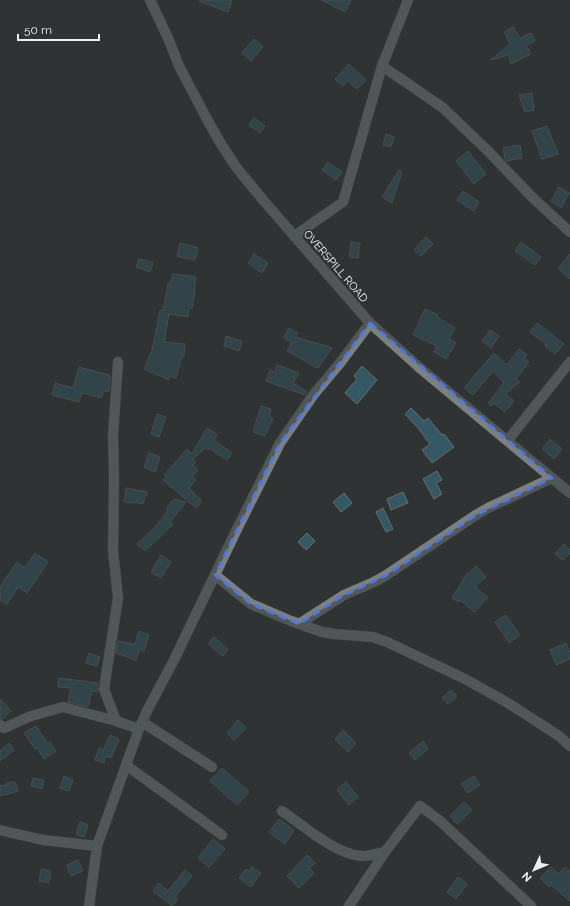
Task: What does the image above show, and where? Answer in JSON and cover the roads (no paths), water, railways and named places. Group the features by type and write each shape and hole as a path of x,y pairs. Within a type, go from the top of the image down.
{"street":[{"name":"OVERSPILL ROAD","path":"150,0 188,84 236,167 263,200 370,323 420,369 508,440 570,493"},
{"path":"294,236 343,202 382,66 408,0"},
{"path":"382,66 442,107 487,150 532,197 570,232"},
{"path":"88,906 96,846 140,725 174,660 280,443 314,394 340,363 370,323"},
{"path":"116,721 104,689 118,598 113,550 113,436 118,362"},
{"path":"508,440 570,362"},
{"path":"299,624 344,595 385,576 488,508 552,478"},
{"path":"215,575 251,604 299,624 322,632 373,637 387,642 465,679 508,703 559,736 570,746"},
{"path":"0,725 4,728 31,716 63,707 116,721 140,725 212,767"},
{"path":"126,765 222,835"},
{"path":"349,906 385,852 420,806 439,820 531,906"},
{"path":"282,811 323,840 342,851 362,857 385,852"},
{"path":"0,830 43,840 96,846"}]}
